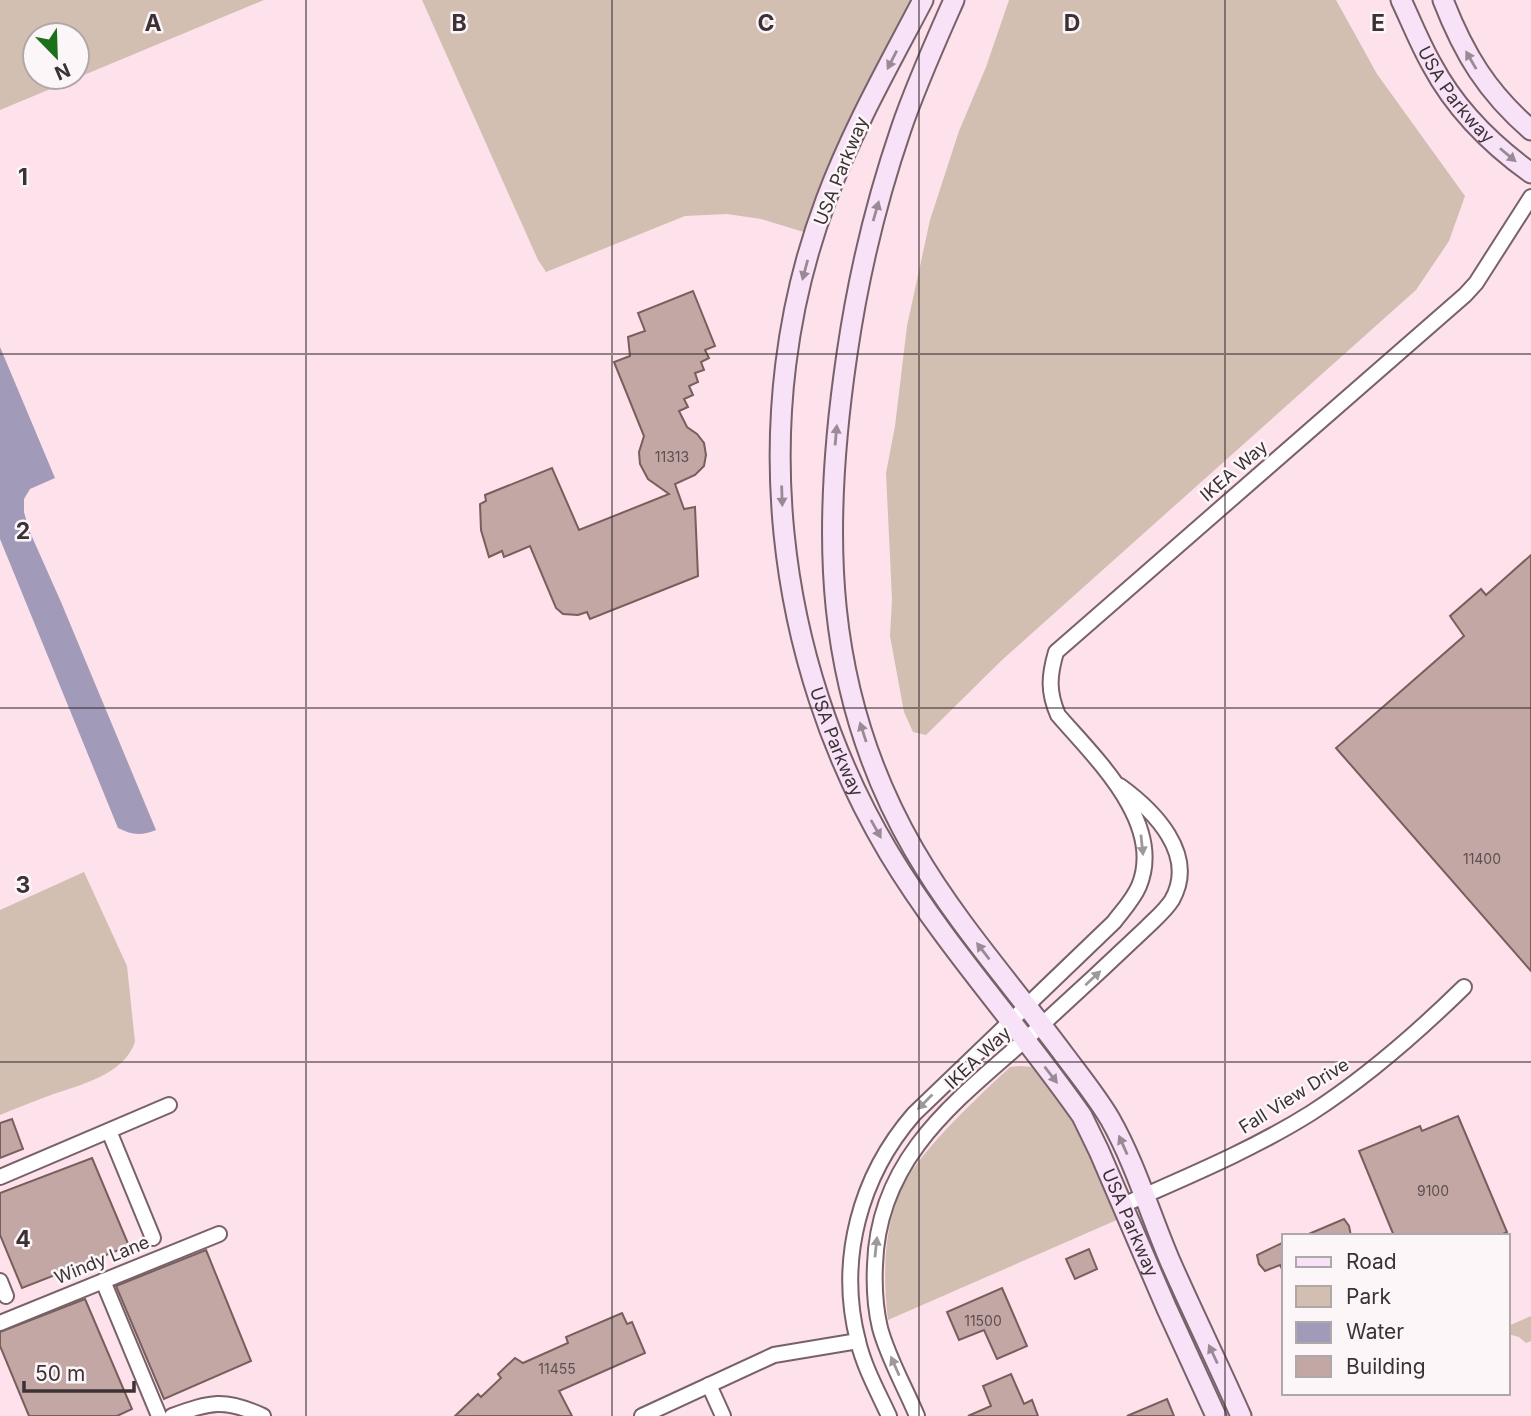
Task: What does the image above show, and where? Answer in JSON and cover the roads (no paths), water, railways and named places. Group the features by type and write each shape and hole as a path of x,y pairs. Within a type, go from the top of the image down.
{"street":[{"name":"USA Parkway","path":"923,0 852,139 826,200 806,265 792,331 783,400 780,457 783,526 792,589 809,664 828,727 854,788 889,852 926,910 1082,1116 1100,1151 1216,1416"},
{"name":"USA Parkway","path":"954,0 919,79 901,129 873,221 857,291 840,394 833,463 831,574 838,628 856,712 871,759 896,816 932,880 1109,1117 1241,1416"},
{"name":"USA Parkway","path":"1401,0 1432,66 1449,91 1489,139 1531,173"},
{"name":"USA Parkway","path":"1443,0 1458,38 1475,69 1496,97 1531,130"},
{"name":"IKEA Way","path":"888,1416 858,1341 852,1314 850,1276 853,1244 867,1188 902,1128 1026,1004 1114,922 1133,899 1140,883 1143,838 1137,820 1116,783 1058,715 1049,686 1056,652 1465,295 1476,283 1531,197"},
{"name":"IKEA Way","path":"917,1416 885,1342 878,1315 875,1258 880,1217 894,1181 913,1149 968,1092 1163,912 1172,900 1179,882 1179,863 1174,846 1165,828 1139,800 1116,783"},
{"name":"Fall View Drive","path":"1123,1205 1235,1154 1310,1114 1378,1065 1464,987"},
{"path":"0,1177 169,1105"},
{"path":"109,1131 153,1238"},
{"name":"Windy Lane","path":"0,1323 219,1234"},
{"path":"0,1281 6,1296"},
{"path":"103,1281 159,1416"},
{"path":"642,1416 774,1355 858,1341"},
{"path":"1190,1359 1226,1416"},
{"path":"709,1385 723,1416"},
{"path":"172,1416 212,1403 240,1406 263,1416"}],"water":[{"path":"0,347 55,478 30,489 24,499 29,530 156,830 151,832 137,834 118,828 0,539"}]}
